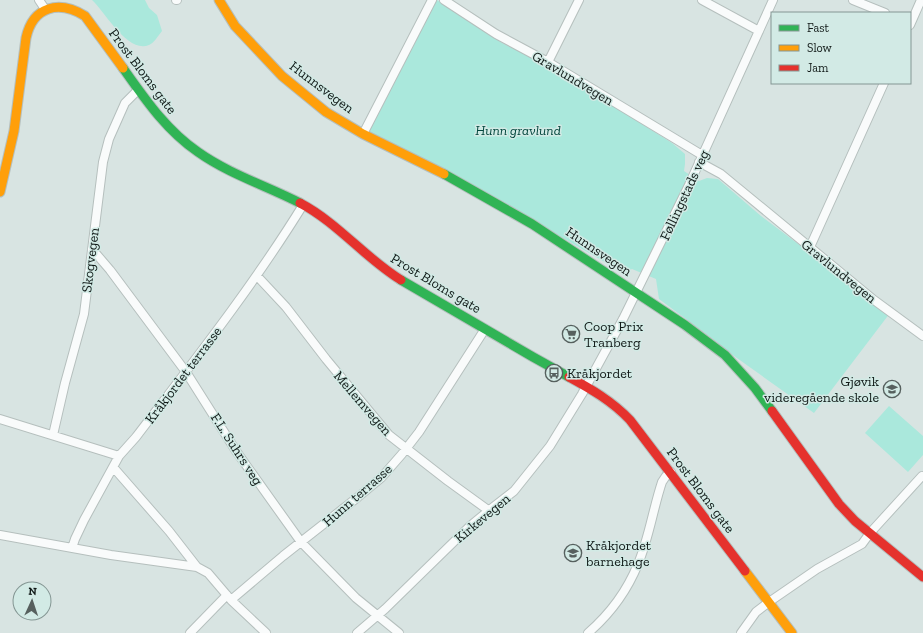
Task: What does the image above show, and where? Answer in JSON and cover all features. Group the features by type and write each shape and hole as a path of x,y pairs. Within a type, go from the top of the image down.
{"main road":[{"name":"Hunnsvegen","path":"219,0 235,26 282,76 326,112 363,134 440,172 532,224 685,325 725,355 755,388 838,502 855,521 923,577"},
{"name":"Prost Bloms gate","path":"45,9 52,6 61,5 70,7 80,12 90,22 138,90 166,125 198,152 227,169 303,205 329,223 390,273 485,329 599,393 620,409 671,472 792,633"},
{"path":"0,192 12,135 28,30 36,16 45,9"}],"street":[{"path":"39,0 45,9"},
{"path":"363,134 432,0"},
{"name":"Gravlundvegen","path":"444,0 496,34 548,62 701,159 874,300 923,336"},
{"path":"548,62 579,0"},
{"path":"702,0 759,31"},
{"name":"Føllingstads veg","path":"587,386 624,319 658,249 701,159 773,0"},
{"path":"853,0 883,12"},
{"path":"911,22 921,0"},
{"path":"810,247 884,84"},
{"name":"Skogvegen","path":"53,436 64,383 84,314 100,177 109,139 125,103 138,90"},
{"name":"Kråkjordet terrasse","path":"72,548 84,520 119,456 186,372 257,276 303,205"},
{"name":"F.L. Suhrs veg","path":"92,249 110,270 186,372 236,451 301,542 356,598 376,616 399,633"},
{"name":"Mellemvegen","path":"257,276 286,307 326,359 389,435 488,510"},
{"name":"Hunn terrasse","path":"190,633 229,598 381,478 419,432 485,329"},
{"name":"Kirkevegen","path":"357,633 385,609 470,526 488,510 514,491 550,446 587,386"},
{"path":"0,419 119,456"},
{"path":"113,467 169,530 197,567"},
{"path":"588,633 602,620 618,601 628,585 639,563 662,482 671,472"},
{"path":"741,633 756,612 769,602 817,569 862,544 870,533 922,476"},
{"path":"0,535 72,548 197,567 208,573 229,598 266,633"}],"green space":[{"path":"92,0 145,0 149,8 157,15 162,31 149,45 141,46 133,43 125,38"},
{"name":"Hunn gravlund","path":"437,0 502,43 553,68 672,143 685,154 684,171 699,181 707,178 718,179 761,216 890,313 814,413 727,351 659,299 656,279 632,269 624,273 474,187 368,132 412,42"},
{"path":"889,406 923,436 923,455 908,472 865,433"}],"traffic: fast":[{"path":"123,68 166,124 186,143 222,167 300,203"},
{"path":"444,174 532,224 685,325 725,355 755,388 772,411"},
{"path":"401,280 569,377"}],"traffic: slow":[{"path":"219,0 235,26 282,76 326,112 363,134 444,174"},
{"path":"0,192 14,131 26,38 29,27 35,19 48,9 57,7 66,8 85,16 123,68"},
{"path":"745,571 792,633"}],"traffic: jam":[{"path":"300,203 327,220 375,262 401,280"},
{"path":"569,377 609,401 630,420 745,571"},
{"path":"772,411 839,504 855,521 923,577"}],"place":[{"name":"Coop Prix Tranberg","path":"571,334"},
{"name":"Kråkjordet","path":"554,373"},
{"name":"Gjøvik videregående skole","path":"892,389"},
{"name":"Kråkjordet barnehage","path":"573,553"}]}
